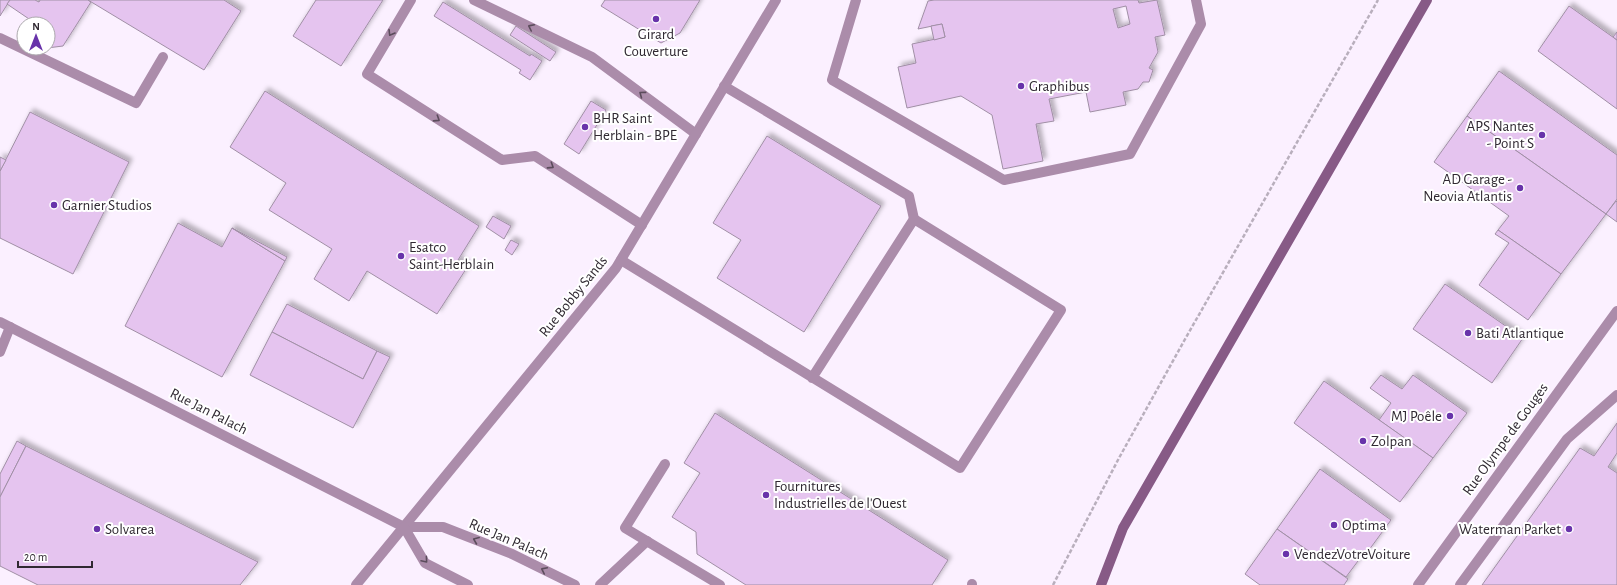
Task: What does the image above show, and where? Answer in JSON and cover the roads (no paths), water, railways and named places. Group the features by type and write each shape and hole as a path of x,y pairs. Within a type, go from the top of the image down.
{"main road":[{"path":"1101,585 1123,528 1427,0"}],"street":[{"path":"411,0 367,74 502,160 535,156 642,225"},
{"path":"474,0 592,57 696,134"},
{"name":"Rue Bobby Sands","path":"356,585 616,268 776,0"},
{"path":"856,0 832,80 1004,180 1130,154 1201,24 1196,0"},
{"path":"0,38 136,103 163,57"},
{"path":"724,86 909,196 914,219 812,378"},
{"path":"620,260 960,468 1060,310 914,219"},
{"name":"Rue Olympe de Gouges","path":"1418,585 1617,311"},
{"name":"Rue Jan Palach","path":"0,322 404,527 443,527 512,554 576,585"},
{"path":"0,352 10,327"},
{"path":"1460,585 1567,438 1617,395"},
{"path":"666,464 625,528 720,585"},
{"path":"404,527 425,563 468,585"},
{"path":"600,585 647,541"}],"place":[{"name":"Girard Couverture","path":"656,19"},
{"name":"Graphibus","path":"1021,86"},
{"name":"BHR Saint Herblain - BPE","path":"585,127"},
{"name":"APS Nantes - Point S","path":"1542,135"},
{"name":"AD Garage - Neovia Atlantis","path":"1520,188"},
{"name":"Garnier Studios","path":"54,205"},
{"name":"Esatco Saint-Herblain","path":"401,256"},
{"name":"Bati Atlantique","path":"1468,333"},
{"name":"MJ Poêle","path":"1450,416"},
{"name":"Zolpan","path":"1363,441"},
{"name":"Fournitures Industrielles de l'Ouest","path":"766,495"},
{"name":"Optima","path":"1334,525"},
{"name":"Solvarea","path":"97,529"},
{"name":"Waterman Parket","path":"1569,529"},
{"name":"VendezVotreVoiture","path":"1286,554"}]}
